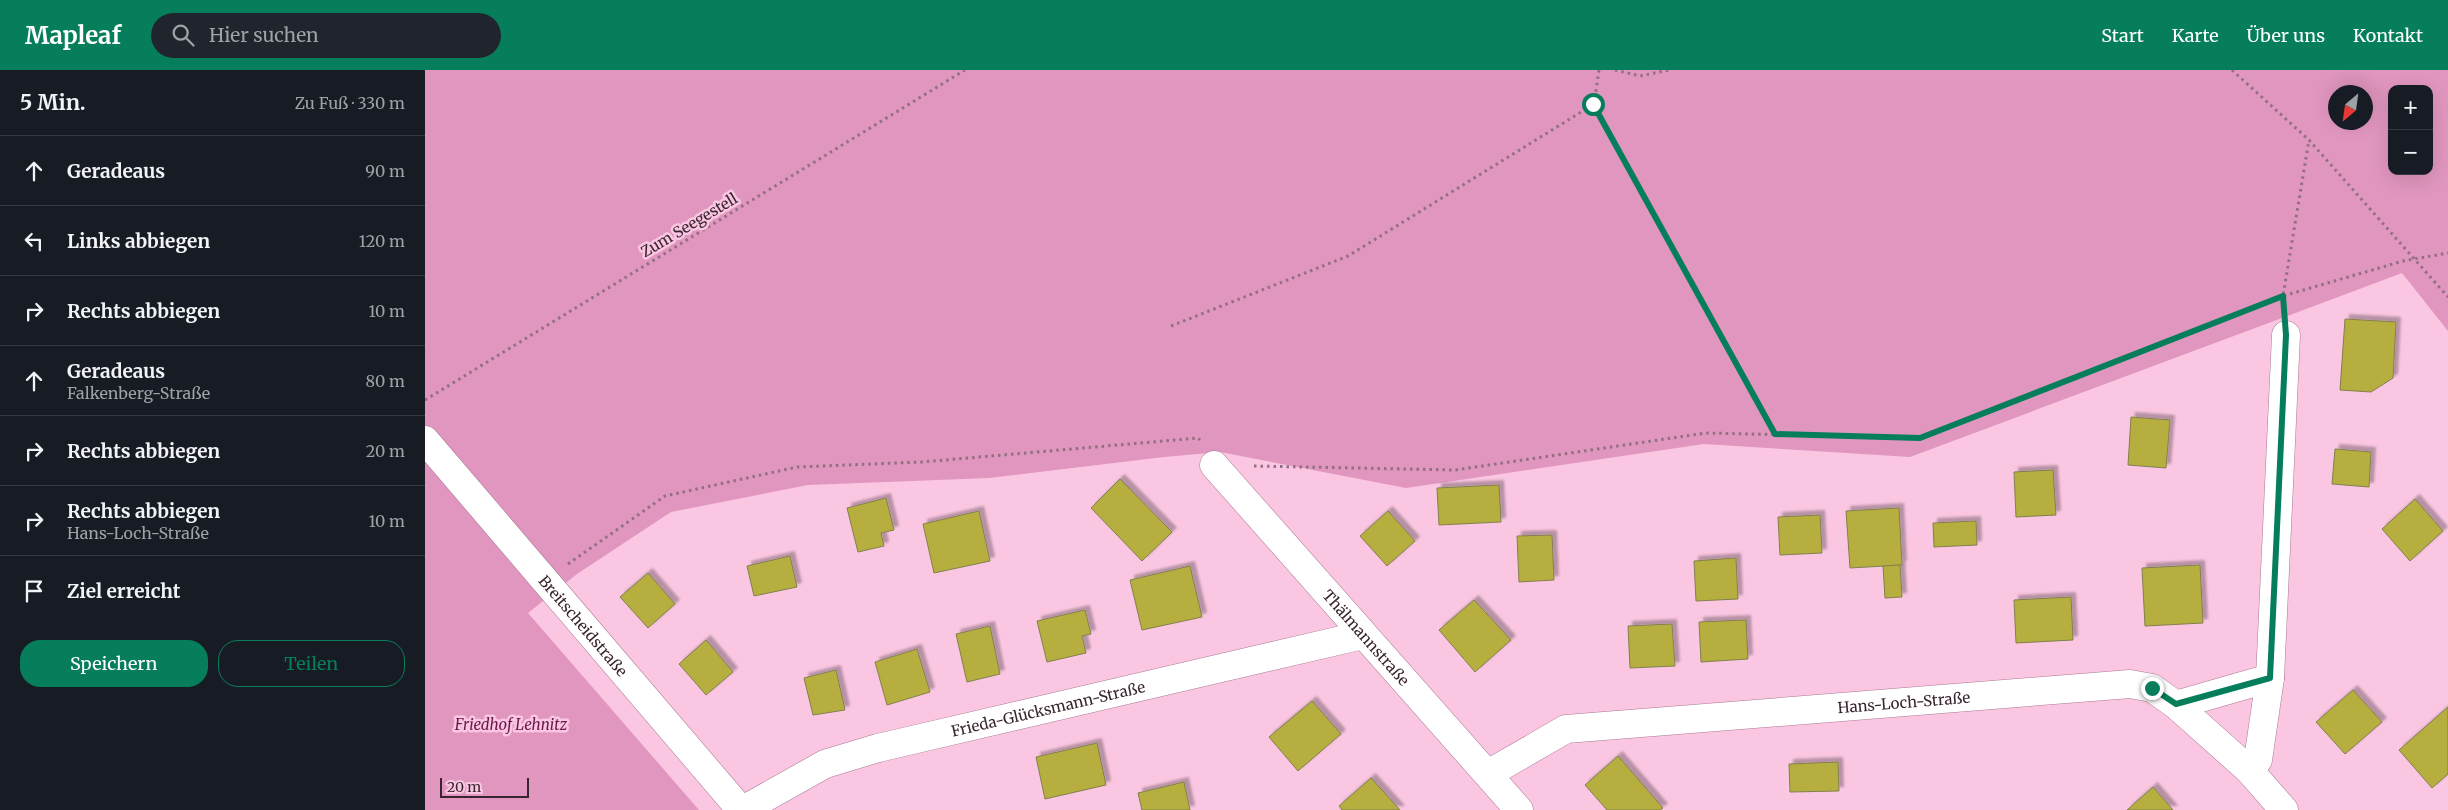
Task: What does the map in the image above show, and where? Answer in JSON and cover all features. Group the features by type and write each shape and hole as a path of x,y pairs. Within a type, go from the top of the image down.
{"street":[{"path":"2249,770 2258,760 2270,678 2286,335"},
{"name":"Breitscheidstraße","path":"425,440 487,516 545,580 742,810"},
{"name":"Thälmannstraße","path":"1214,465 1519,810"},
{"name":"Frieda-Glücksmann-Straße","path":"742,810 825,764 878,748 1363,635"},
{"path":"2176,704 2270,678"},
{"name":"Hans-Loch-Straße","path":"1488,774 1566,729 2130,684 2152,688 2176,704 2249,770 2284,810"}],"path":[{"name":"Zum Seegestell","path":"425,400 965,70"},
{"path":"1599,70 1593,104 1775,434"},
{"path":"1615,70 1640,76 1669,70"},
{"path":"2232,70 2309,140 2448,296"},
{"path":"1171,326 1348,256 1593,104"},
{"path":"2286,335 2283,296 2309,140"},
{"path":"545,580 665,496 797,467 922,462 1198,438 1214,465 1455,470 1706,433 1920,438 2283,296 2415,258 2448,253"}],"green space":[{"name":"Friedhof Lehnitz","path":"425,70 2448,70 2448,331 2402,273 1910,457 1704,444 1406,488 1220,452 989,478 808,485 671,512 577,574 528,613 699,810 425,810"}],"building":[{"path":"2345,319 2396,322 2393,378 2371,392 2340,390"},
{"path":"2131,417 2170,420 2166,468 2128,465"},
{"path":"2335,449 2371,452 2369,487 2332,484"},
{"path":"2053,470 2056,515 2016,517 2014,472"},
{"path":"1120,479 1172,532 1142,561 1091,508"},
{"path":"1499,485 1501,522 1439,525 1437,488"},
{"path":"886,498 894,530 881,533 884,546 858,552 847,508"},
{"path":"2415,499 2443,531 2410,561 2382,529"},
{"path":"1899,508 1902,565 1850,568 1846,511"},
{"path":"979,511 990,561 934,573 923,524"},
{"path":"1388,511 1415,541 1387,566 1360,536"},
{"path":"1820,515 1822,553 1780,555 1778,517"},
{"path":"1976,521 1977,545 1934,547 1933,523"},
{"path":"1552,535 1554,580 1519,582 1517,536"},
{"path":"790,556 797,587 754,596 747,566"},
{"path":"1736,558 1738,599 1696,601 1694,561"},
{"path":"1900,565 1902,597 1885,598 1883,566"},
{"path":"2200,565 2203,623 2145,626 2142,568"},
{"path":"1190,566 1202,617 1142,630 1130,580"},
{"path":"648,573 675,604 648,628 620,597"},
{"path":"2071,597 2073,640 2016,643 2014,600"},
{"path":"1474,600 1511,640 1475,672 1439,630"},
{"path":"1085,610 1091,634 1082,636 1086,653 1047,662 1037,621"},
{"path":"1746,620 1748,659 1701,662 1699,622"},
{"path":"1672,624 1675,666 1630,668 1628,626"},
{"path":"990,626 1000,674 967,682 956,634"},
{"path":"706,640 733,672 706,695 679,664"},
{"path":"917,649 930,692 887,705 875,662"},
{"path":"836,670 845,710 813,715 804,678"},
{"path":"2353,690 2382,722 2345,754 2316,722"},
{"path":"1312,701 1341,734 1298,771 1269,737"},
{"path":"2448,707 2448,774 2432,788 2399,750"},
{"path":"1097,743 1106,785 1045,799 1036,757"},
{"path":"1618,756 1663,808 1660,810 1607,810 1585,785"},
{"path":"1838,762 1839,791 1790,792 1789,764"},
{"path":"1371,778 1400,810 1342,810 1339,806"},
{"path":"1184,782 1190,810 1142,810 1138,793"},
{"path":"2153,787 2173,810 2127,810"}],"route":[{"path":"1593,104 1775,434 1920,438 2283,296 2286,335 2270,678 2176,704 2152,688"}]}
